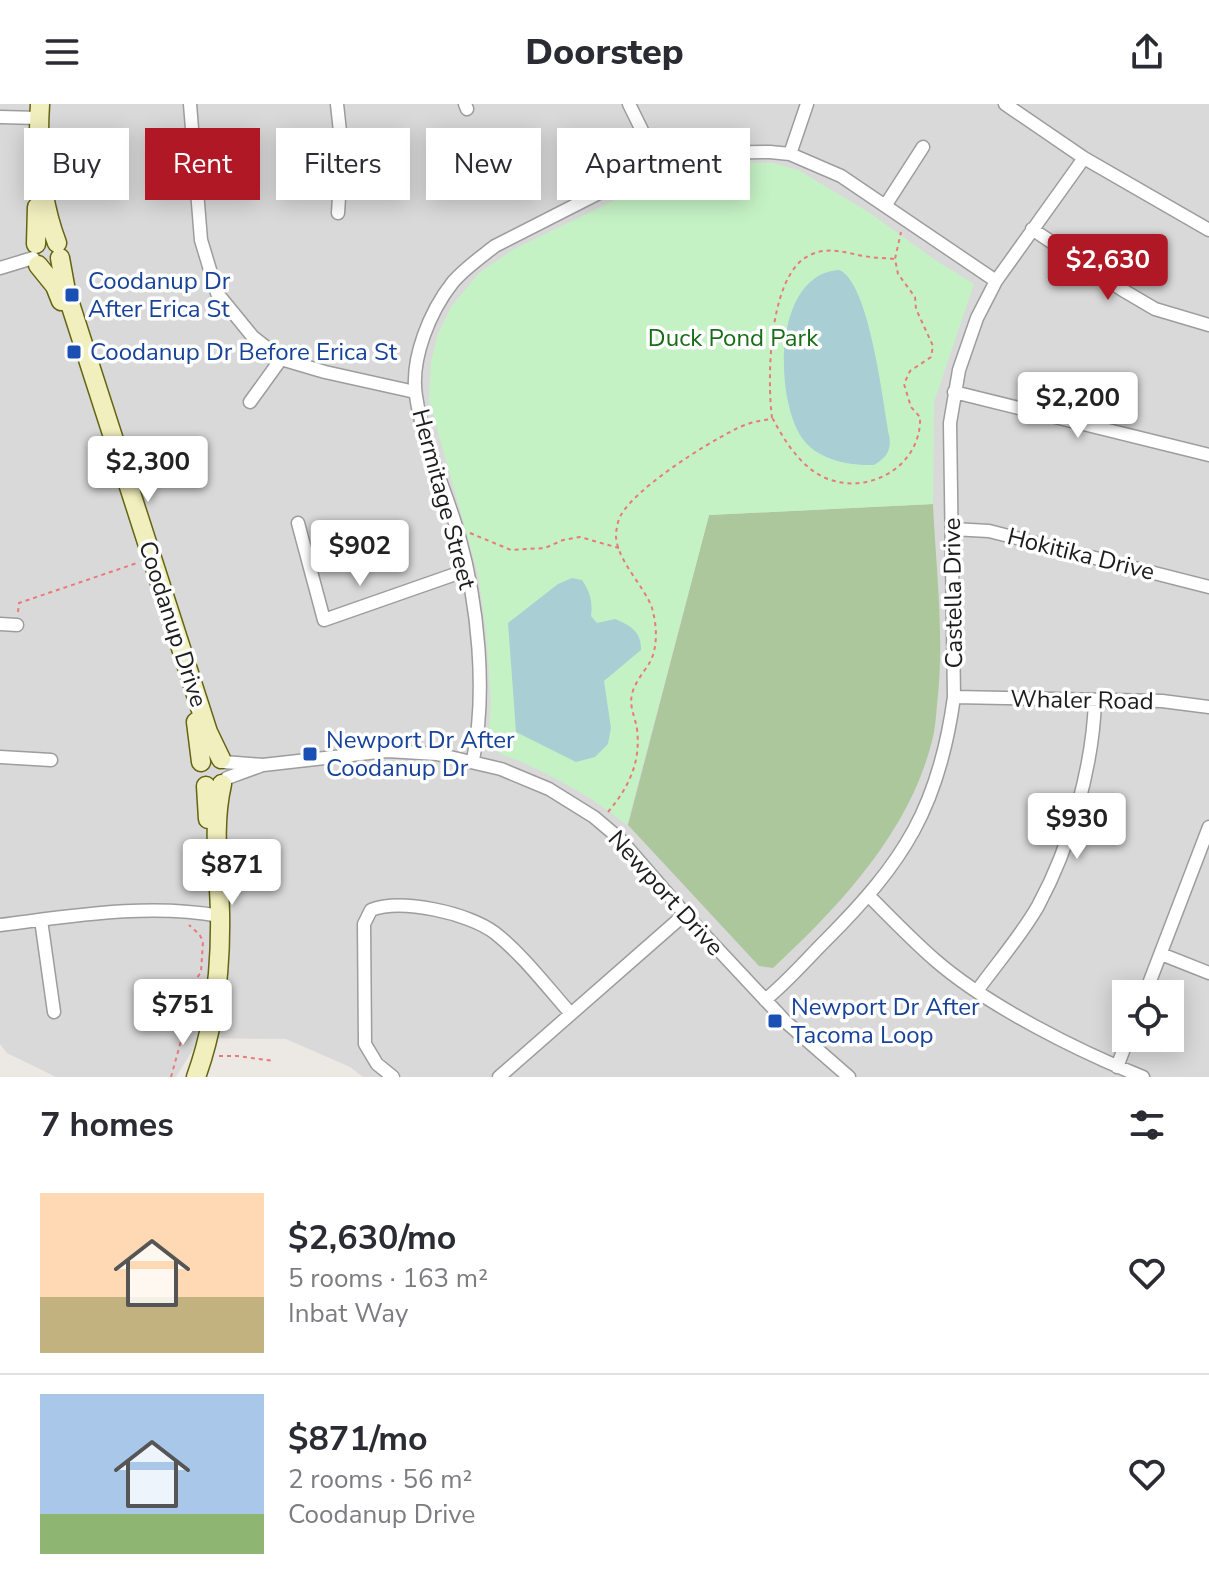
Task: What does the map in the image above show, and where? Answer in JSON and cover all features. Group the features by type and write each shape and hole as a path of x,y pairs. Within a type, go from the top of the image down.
{"main road":[{"name":"Coodanup Drive","path":"36,111 45,206 66,291 220,774 216,916 218,980 206,1045 196,1077"},
{"path":"36,111 32,159 38,223 36,256"},
{"path":"48,239 58,251 52,267 36,256 48,239"},
{"name":"Coodanup Drive","path":"36,256 59,297 192,704 199,736 201,762 198,775 220,774"},
{"name":"Coodanup Drive","path":"186,1077 206,1045"}],"street":[{"path":"190,104 201,240 217,293 253,337 281,359 415,392"},
{"path":"337,104 342,150 338,213"},
{"path":"629,104 641,128"},
{"path":"790,154 807,104"},
{"path":"1005,104 1084,158 1209,230"},
{"path":"0,117 36,111"},
{"path":"885,206 923,147"},
{"name":"Hermitage Street","path":"750,151 790,154 841,176 996,281"},
{"name":"Castella Drive","path":"765,1000 869,896 897,862 925,812 944,758 954,697 950,423 964,350 996,281 1084,158"},
{"name":"Hermitage Street","path":"473,760 479,731 480,684 476,632 460,537 420,416 415,392 417,366 427,327 453,282 495,246 585,200"},
{"path":"1032,229 1155,309 1209,325"},
{"path":"0,268 36,256"},
{"path":"250,402 281,359"},
{"path":"954,392 1209,455"},
{"path":"298,523 324,620 467,570"},
{"name":"Hokitika Drive","path":"952,529 989,531 1208,582"},
{"path":"0,624 17,625"},
{"name":"Whaler Road","path":"954,697 1162,701 1209,707"},
{"path":"977,991 1037,907 1057,863 1091,757 1095,700"},
{"name":"Newport Drive","path":"220,774 263,765 387,751 473,760 531,780 594,817 643,863 685,914 765,1000 806,1041 849,1077"},
{"path":"0,757 51,760"},
{"path":"1151,980 1209,827"},
{"path":"869,896 937,962 977,991 1083,1051 1143,1077"},
{"path":"393,1077 377,1064 365,1044 364,924 371,910 383,906 436,908 493,932 571,1014"},
{"path":"0,925 94,912 189,912 216,916"},
{"path":"499,1077 685,914"},
{"path":"41,920 54,1012"},
{"path":"1161,954 1209,973"},
{"path":"1117,1067 1123,1052"}],"path":[{"path":"895,259 863,256 837,249 808,256 791,274 776,309 768,389 773,419 782,436 806,465 830,480 860,484 885,476 906,462 917,442 920,417 911,407 904,384 910,371 931,357 933,346 916,309 915,297 898,274 895,259 898,237 903,228"},
{"path":"605,816 624,794 633,773 638,748 637,726 630,707 632,692 652,659 656,643 652,607 627,566 615,535 620,515 646,487 733,430 773,419"},
{"path":"466,535 471,531 511,550 545,548 580,537 620,548"},
{"path":"17,625 19,603 145,560"},
{"path":"171,1077 189,1012 193,984 201,972 203,941 189,927 189,912"},
{"path":"206,1045 237,1056 274,1061"}],"shaded area":[{"path":"0,104 1209,104 1209,1077 363,1077 350,1067 286,1039 200,1038 176,1077 56,1077 7,1053 0,1044"}],"green space":[{"name":"Duck Pond Park","path":"750,163 773,163 798,170 870,213 974,284 934,402 933,504 709,515 627,825 566,784 488,745 491,701 478,574 429,400 431,362 438,334 451,307 479,273 514,249 615,200 750,200"},
{"path":"933,504 940,629 939,680 934,732 922,774 889,836 847,893 773,968 759,966 628,825 709,515"}],"water":[{"path":"839,270 850,279 859,296 878,371 890,445 885,456 874,465 835,460 808,446 793,419 787,395 785,340 791,314 801,292 817,277"},
{"path":"572,578 585,584 591,602 591,616 597,623 615,619 626,624 637,634 641,644 641,650 604,681 611,728 608,744 595,757 576,762 516,732 508,623 558,584"}],"place":[{"name":"Coodanup Dr After Erica St","path":"72,295"},
{"name":"Coodanup Dr Before Erica St","path":"74,352"},
{"name":"Newport Dr After Coodanup Dr","path":"310,754"},
{"name":"Newport Dr After Tacoma Loop","path":"775,1021"}]}
